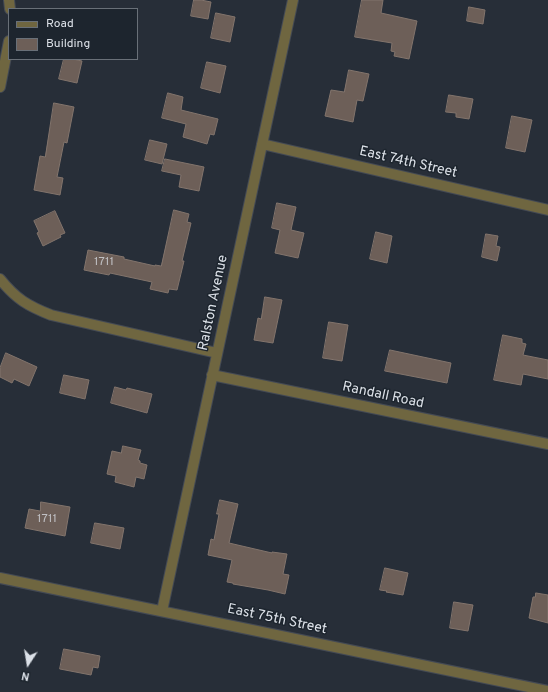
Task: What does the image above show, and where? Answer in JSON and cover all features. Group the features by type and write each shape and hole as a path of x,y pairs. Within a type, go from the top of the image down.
{"street":[{"name":"Ralston Avenue","path":"162,611 293,0"},
{"path":"0,87 8,46"},
{"name":"East 74th Street","path":"262,144 548,210"},
{"path":"0,279 17,298 36,309 51,315 217,354"},
{"name":"Randall Road","path":"212,375 548,444"},
{"name":"East 75th Street","path":"0,578 548,691"}],"building":[{"path":"194,0 211,2 208,19 191,16"},
{"path":"362,0 383,0 381,13 417,21 409,59 394,56 395,52 391,51 392,43 355,37"},
{"path":"469,7 485,10 483,24 467,21"},
{"path":"216,13 235,17 230,42 211,38"},
{"path":"64,60 82,61 77,83 59,79"},
{"path":"207,62 226,66 220,93 201,88"},
{"path":"349,70 369,74 363,101 357,100 353,122 325,116 331,90 344,92"},
{"path":"168,93 183,97 181,110 218,119 214,135 210,134 207,144 183,137 186,124 162,118"},
{"path":"449,95 473,99 469,119 456,117 456,113 446,112"},
{"path":"54,103 74,107 67,143 64,142 57,177 63,178 60,195 34,190 40,156 45,157"},
{"path":"512,116 532,120 525,152 506,148"},
{"path":"150,140 167,144 162,164 145,160"},
{"path":"165,159 204,167 199,191 179,187 181,175 162,171"},
{"path":"277,203 296,207 291,230 304,233 298,258 275,253 280,230 272,228"},
{"path":"174,210 189,214 187,222 191,223 177,290 169,289 168,293 150,289 152,282 110,273 109,275 84,270 88,250 124,257 124,259 155,266 161,266"},
{"path":"55,211 65,233 60,235 61,237 43,246 37,233 39,232 34,221"},
{"path":"376,232 392,236 387,263 370,259"},
{"path":"486,234 498,236 496,246 500,247 497,261 482,257"},
{"path":"265,297 282,300 273,343 254,340 258,318 261,319"},
{"path":"329,322 348,325 342,361 323,358"},
{"path":"503,335 522,339 522,343 526,344 523,355 548,360 548,379 523,374 521,385 494,380"},
{"path":"390,350 451,363 447,383 385,371"},
{"path":"6,353 37,367 29,386 14,379 12,383 0,377 0,368"},
{"path":"64,375 89,380 85,399 60,393"},
{"path":"115,387 126,390 127,388 152,394 147,413 111,403"},
{"path":"123,446 141,450 138,460 140,463 147,465 144,479 136,477 134,487 115,482 116,476 107,474 112,451 121,453"},
{"path":"220,500 238,504 229,543 272,553 287,554 283,574 289,575 285,594 227,582 232,560 208,555 211,539 214,540"},
{"path":"41,502 70,507 65,536 25,528 29,509 40,511"},
{"path":"95,523 124,528 120,549 91,543"},
{"path":"385,568 408,573 403,595 380,590"},
{"path":"536,593 548,595 548,623 529,618 533,597 535,597"},
{"path":"454,602 473,605 468,631 450,628"},
{"path":"64,649 100,656 98,668 93,667 91,675 60,669"}]}
